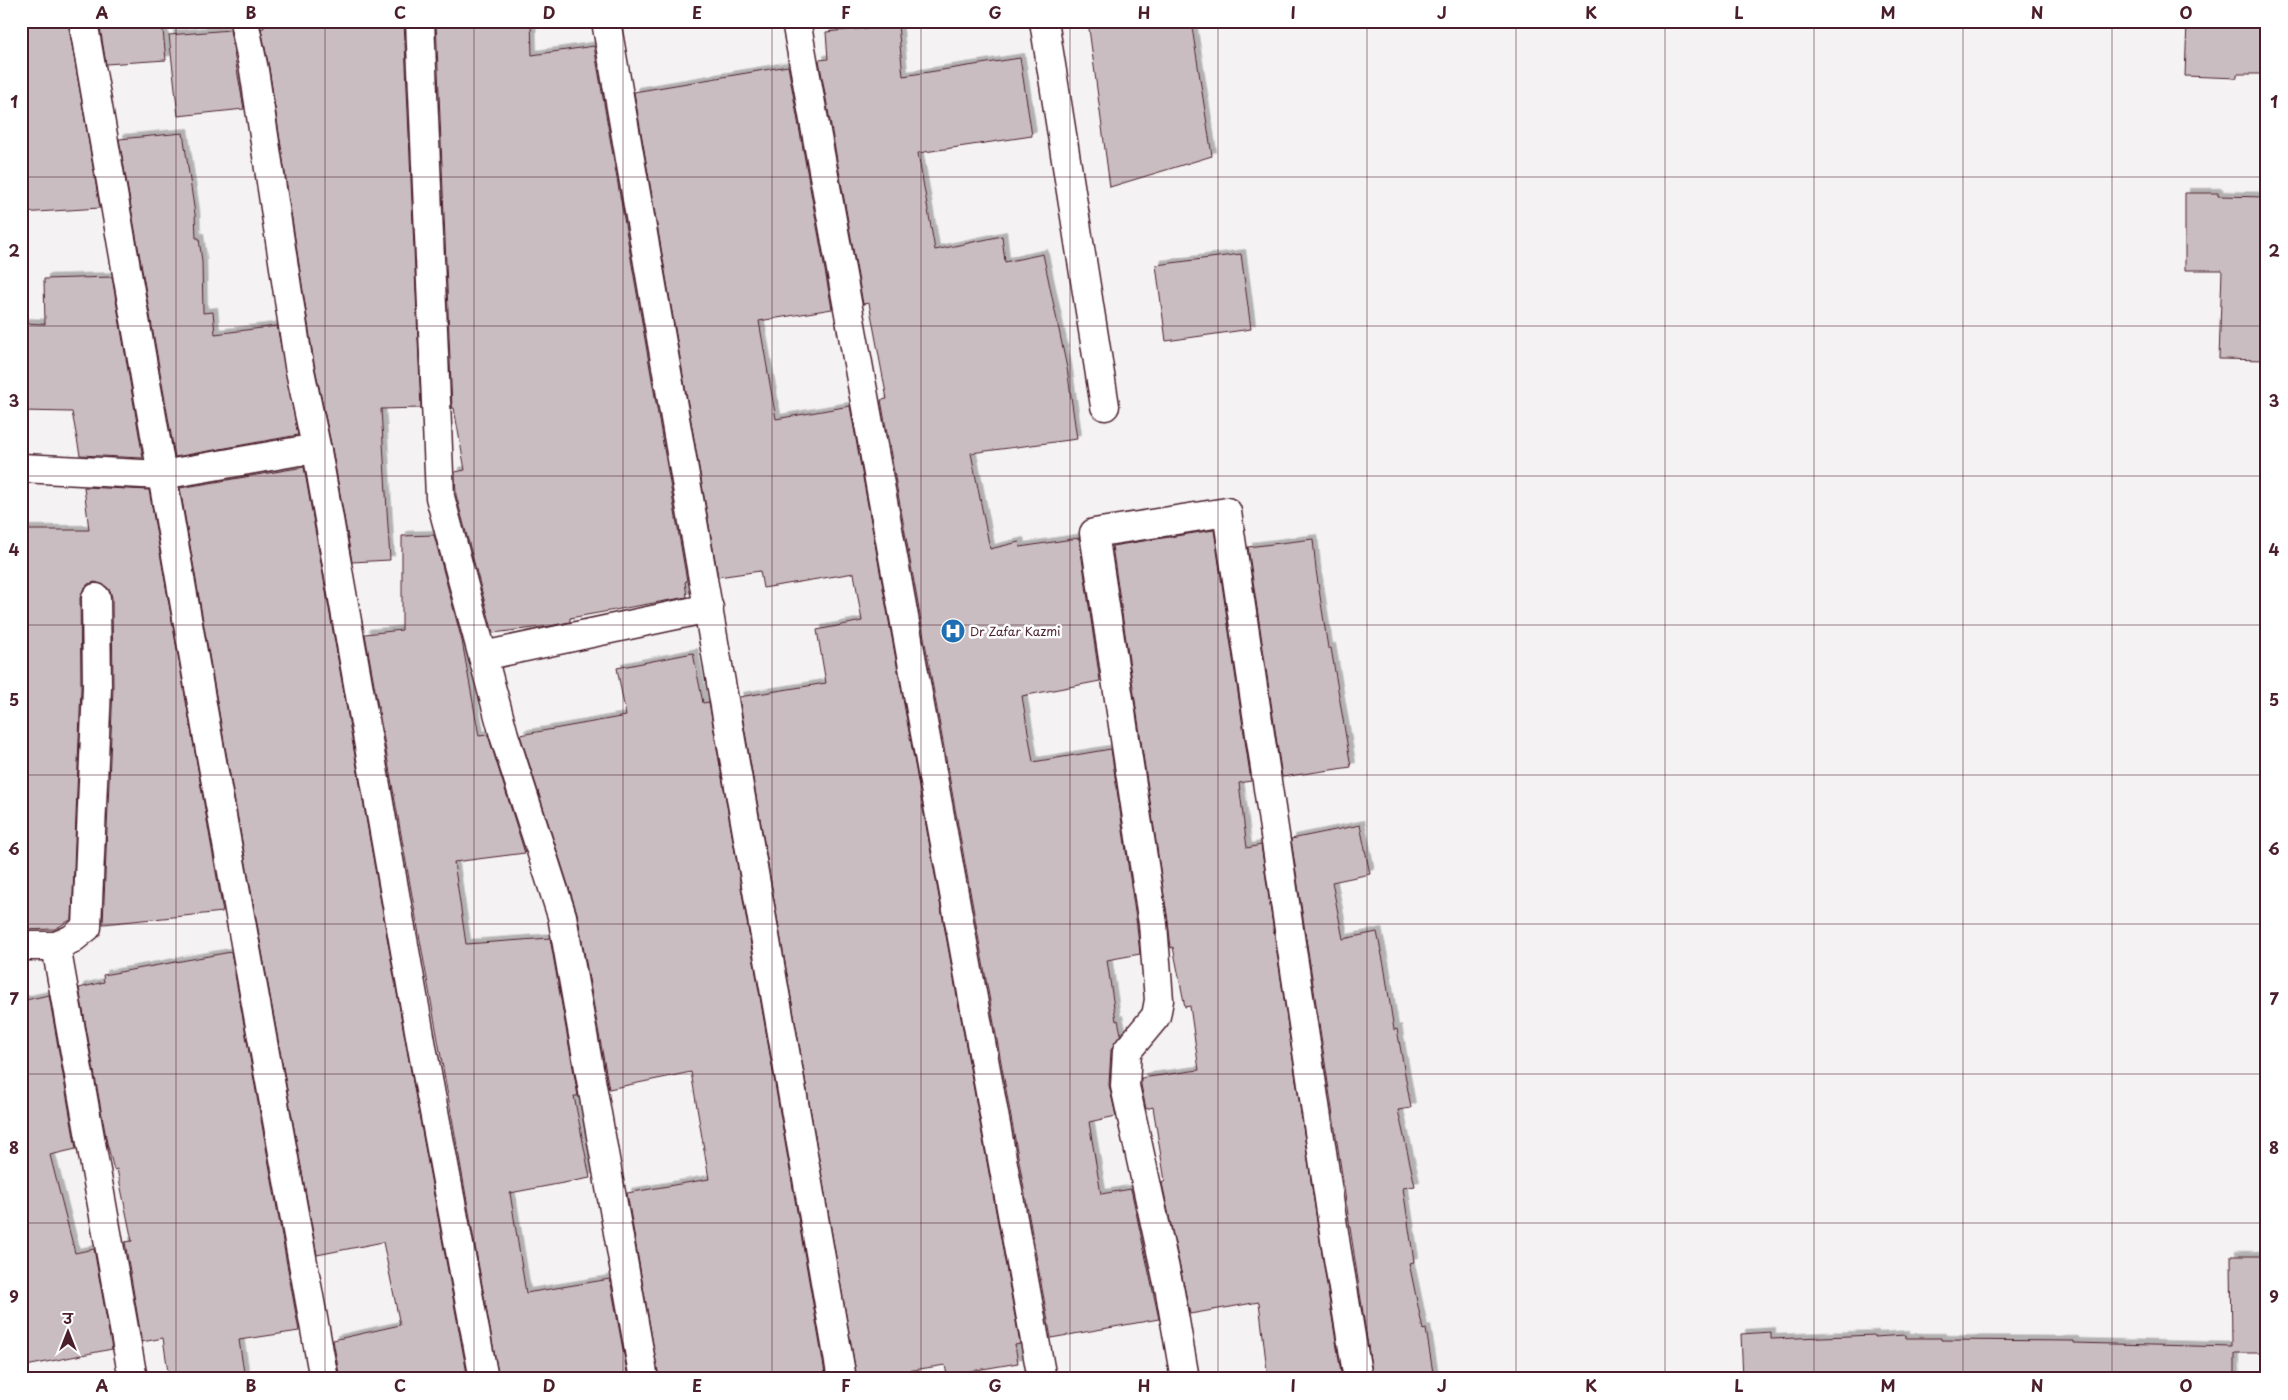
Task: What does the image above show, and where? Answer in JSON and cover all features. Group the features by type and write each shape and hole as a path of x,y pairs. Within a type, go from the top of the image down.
{"street":[{"path":"83,21 324,1379"},
{"path":"244,21 254,70 299,366 317,452 422,1047 484,1379"},
{"path":"420,21 440,497 504,735 562,916 644,1379"},
{"path":"606,21 842,1379"},
{"path":"796,21 1042,1379"},
{"path":"1044,21 1105,406"},
{"path":"21,468 162,474 299,451 317,452"},
{"path":"1185,1379 1170,1292 1125,1086 1127,1051 1156,1016 1159,1000 1153,924 1094,533 1227,512 1358,1379"},
{"path":"21,946 56,946 72,940 87,927 97,687 96,598"},
{"path":"483,656 709,608"},
{"path":"56,946 133,1379"}],"building":[{"path":"21,21 68,21 100,208 21,213 21,181 25,181 21,127"},
{"path":"99,21 162,21 166,60 106,64"},
{"path":"404,21 421,408 381,409 390,560 352,562 332,448 314,363 269,68 261,28 264,28 264,22"},
{"path":"436,21 531,21 532,55 594,46 687,581 685,582 687,597 570,618 570,622 550,626 493,633 456,495 455,472 465,470 454,408 452,408"},
{"path":"1088,21 1191,21 1212,156 1110,187"},
{"path":"2187,21 2267,21 2267,74 2237,74 2237,78 2185,76"},
{"path":"898,25 903,76 1020,58 1032,136 918,153 935,250 1002,236 1005,262 1043,254 1067,368 1077,439 971,453 990,549 1019,542 1020,547 1079,538 1100,681 1022,696 1033,762 1111,749 1137,926 1140,954 1107,960 1116,1021 1118,1020 1121,1034 1111,1050 1109,1085 1116,1116 1089,1122 1101,1194 1131,1189 1159,1319 1051,1338 881,400 887,399 869,303 863,304 819,60 828,59 826,32"},
{"path":"230,30 244,109 178,116 169,35"},
{"path":"788,66 832,309 759,321 776,419 850,406 1020,1344 1015,1345 1018,1363 947,1375 945,1365 857,1379 739,697 826,683 817,630 862,621 854,573 763,588 760,571 718,577 634,92"},
{"path":"183,133 195,214 196,238 199,238 202,262 203,313 213,312 215,334 277,326 298,435 175,457 119,139"},
{"path":"2185,193 2218,193 2218,196 2267,197 2267,360 2219,359 2222,270 2185,270"},
{"path":"1241,254 1251,329 1166,341 1156,265"},
{"path":"112,277 143,458 80,455 72,412 21,411 21,323 45,324 44,279"},
{"path":"304,467 407,1050 468,1379 340,1379 333,1340 400,1325 383,1242 317,1255 225,747 180,488"},
{"path":"84,487 149,490 223,912 103,924 113,688 112,598 110,590 104,585 95,582 88,584 80,598 81,687 72,919 55,929 21,930 21,530 89,530"},
{"path":"1214,530 1251,781 1239,783 1247,848 1261,845 1342,1379 1268,1379 1259,1302 1190,1314 1162,1183 1165,1181 1153,1107 1146,1109 1141,1085 1141,1078 1199,1070 1190,1006 1185,1007 1173,947 1171,948 1112,546"},
{"path":"434,535 462,641 479,736 488,735 525,853 454,862 466,944 550,938 578,1096 574,1096 590,1178 510,1193 526,1293 610,1279 628,1377 618,1379 499,1379 365,634 402,630 402,536"},
{"path":"1313,539 1328,648 1331,648 1351,767 1282,777 1248,547"},
{"path":"693,653 703,703 709,702 826,1379 659,1379 627,1193 709,1179 691,1072 609,1089 577,913 520,735 626,716 617,668"},
{"path":"1360,825 1370,874 1332,882 1343,939 1377,932 1384,965 1394,1030 1397,1029 1411,1108 1398,1110 1415,1186 1403,1188 1414,1262 1409,1263 1423,1330 1426,1329 1434,1379 1373,1379 1291,839"},
{"path":"231,952 299,1331 239,1340 245,1379 169,1379 163,1338 142,1342 125,1242 132,1241 117,1169 114,1170 107,1143 79,988 104,982 103,975"},
{"path":"49,995 76,1149 50,1155 75,1253 94,1249 112,1349 21,1367 21,1001"},
{"path":"2231,1256 2267,1256 2267,1353 2235,1353 2235,1379 1743,1379 1741,1334 1771,1332 1771,1339 1905,1335 1905,1338 1941,1338 1941,1340 2074,1341 2074,1343 2232,1347"}],"place":[{"name":"Dr Zafar Kazmi","path":"953,631"}]}
